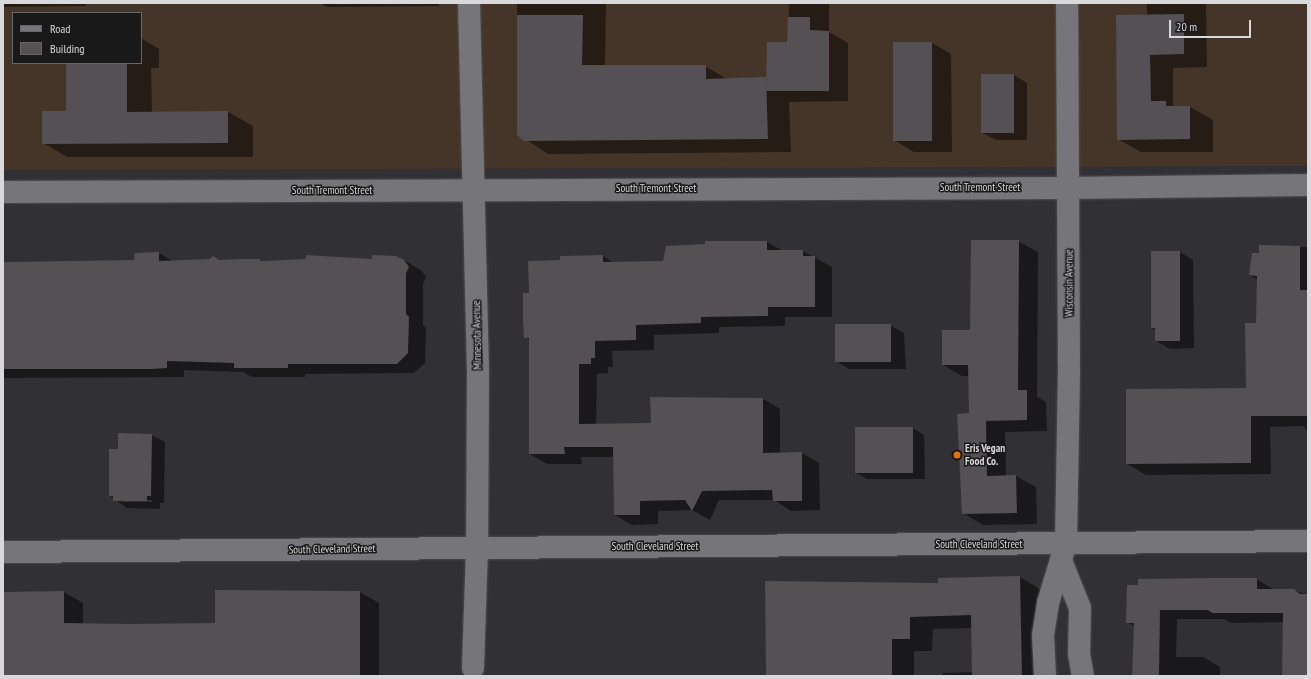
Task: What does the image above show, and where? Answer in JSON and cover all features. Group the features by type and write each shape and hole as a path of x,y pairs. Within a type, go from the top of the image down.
{"street":[{"name":"Minnesota Avenue","path":"469,3 478,373 477,547 473,668"},
{"name":"Wisconsin Avenue","path":"1045,676 1043,635 1048,603 1064,553 1069,188 1068,3"},
{"name":"South Tremont Street","path":"3,192 474,188 1069,188 1308,184"},
{"name":"South Cleveland Street","path":"3,552 477,547 1064,553 1308,541"},
{"name":"Wisconsin Avenue","path":"1064,553 1080,608 1079,654 1083,676"}],"shaded area":[{"path":"3,3 1308,3 1308,166 3,170"}],"building":[{"path":"1184,14 1184,54 1150,55 1151,101 1166,101 1166,106 1190,106 1190,139 1117,140 1116,15"},
{"path":"517,15 583,15 582,65 706,65 706,79 766,77 768,139 524,141 517,135"},
{"path":"788,17 810,17 810,30 829,31 829,91 766,91 767,42 787,42"},
{"path":"893,42 932,42 932,141 893,141"},
{"path":"66,64 127,64 127,112 228,111 228,143 42,144 42,111 66,111"},
{"path":"981,74 1014,74 1014,133 981,133"},
{"path":"971,240 1019,240 1018,390 1027,390 1027,420 986,421 987,476 1016,475 1017,513 962,514 957,414 969,413 968,365 942,365 942,330 970,330"},
{"path":"705,241 767,241 767,250 803,250 803,256 815,256 815,307 768,307 768,316 701,317 701,323 636,325 636,340 595,341 595,358 591,358 591,364 579,364 579,424 651,423 650,397 763,398 763,453 802,452 802,501 773,501 772,490 702,491 692,511 685,500 640,501 640,515 614,515 613,447 564,447 565,454 529,454 529,338 524,338 523,321 523,293 529,293 528,261 560,260 560,256 603,255 603,262 663,261 666,246 705,244"},
{"path":"1259,245 1300,246 1300,290 1308,290 1308,416 1251,416 1251,463 1126,464 1126,389 1246,388 1245,323 1256,323 1257,276 1249,275 1252,253 1259,253"},
{"path":"1151,251 1180,251 1180,341 1155,341 1155,328 1151,328"},
{"path":"159,252 159,261 209,259 213,256 219,260 260,259 260,261 306,259 306,255 372,259 372,255 396,256 404,260 409,267 406,273 406,314 409,317 408,353 397,364 288,364 288,368 234,368 234,363 167,361 167,368 152,369 3,369 3,262 134,260 135,253"},
{"path":"835,324 891,324 891,362 835,362"},
{"path":"855,427 913,427 913,473 855,473"},
{"path":"118,433 152,434 151,496 147,496 147,501 113,501 113,496 109,496 109,449 118,449"},
{"path":"1020,576 1022,676 972,676 971,615 910,617 910,639 892,639 892,676 766,676 765,581 938,583 938,578"},
{"path":"1257,578 1257,589 1294,589 1300,594 1308,594 1308,676 1282,676 1283,613 1212,613 1208,610 1160,610 1159,676 1132,676 1134,623 1126,623 1127,585 1138,585 1138,579"},
{"path":"215,590 360,591 360,676 3,676 3,592 64,591 64,623 129,624 215,623"}],"place":[{"name":"Eris Vegan Food Co.","path":"957,455"}]}
